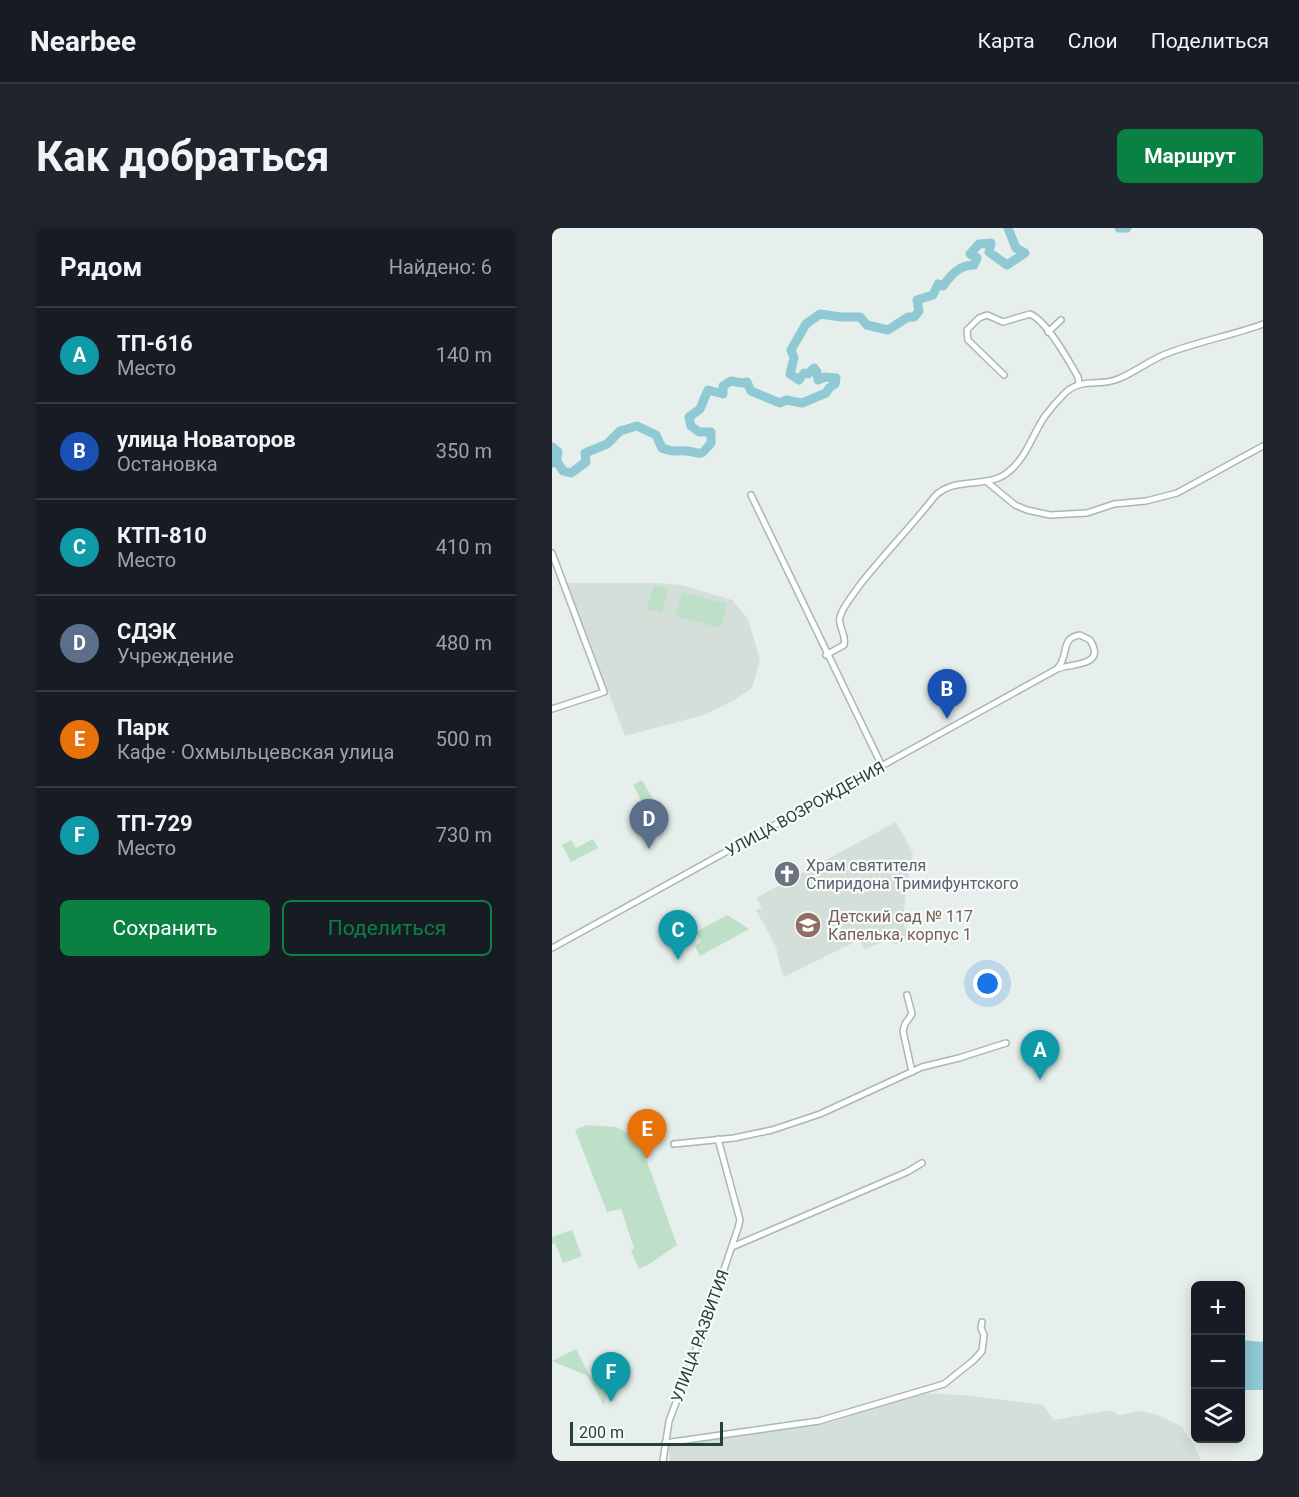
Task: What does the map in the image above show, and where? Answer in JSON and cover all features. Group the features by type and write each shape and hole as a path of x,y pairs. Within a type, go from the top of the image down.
{"street":[{"path":"1004,375 968,340 967,330 987,315 1003,322 1030,314 1037,317 1048,332 1075,371 1079,383"},
{"path":"1048,332 1061,320"},
{"path":"826,655 844,645 845,640 839,623 847,603 935,496 947,487 986,481 1005,475 1018,463 1045,416 1067,392 1079,383 1109,382 1119,379 1169,352 1263,324"},
{"path":"986,481 1015,505 1027,510 1050,515 1087,513 1114,504 1146,501 1177,493 1263,446"},
{"path":"751,495 826,655 882,766"},
{"path":"552,553 604,692 552,709"},
{"name":"УЛИЦА ВОЗРОЖДЕНИЯ","path":"552,948 1057,669 1088,662 1094,653 1090,640 1080,635 1070,639 1065,646 1065,659 1057,669"},
{"path":"908,995 912,1014 903,1031 912,1072"},
{"path":"674,1144 756,1134 820,1114 912,1072 1006,1043"},
{"name":"УЛИЦА РАЗВИТИЯ","path":"663,1461 669,1421 702,1334 740,1220 718,1139"},
{"path":"732,1247 907,1172 922,1163"},
{"path":"665,1443 819,1421 944,1384 982,1351 984,1335 981,1328 982,1322"}],"shaded area":[{"path":"567,583 681,585 732,600 748,619 760,660 752,688 735,700 704,715 625,736"},
{"path":"896,822 913,853 906,886 903,922 910,938 896,944 884,941 865,950 859,940 784,977 776,947 756,910 762,908 756,898"},
{"path":"914,1393 964,1395 1043,1405 1054,1420 1105,1411 1112,1411 1119,1415 1140,1411 1158,1415 1181,1426 1194,1445 1201,1461 670,1461 668,1442 833,1422"}],"green space":[{"path":"654,585 668,589 662,613 647,609"},
{"path":"682,592 727,604 720,628 675,616"},
{"path":"642,780 660,812 650,817 633,785"},
{"path":"593,839 598,848 571,862 562,845 571,840 576,848"},
{"path":"727,915 749,929 700,956 695,946 701,942 696,932"},
{"path":"587,1125 616,1127 637,1134 677,1245 639,1269 631,1250 634,1248 621,1209 607,1212 575,1130"},
{"path":"572,1230 582,1256 563,1263 555,1243 552,1244 552,1237"},
{"path":"576,1349 590,1376 608,1383 604,1406 588,1376 552,1361"}],"water":[{"path":"1245,1340 1263,1342 1263,1390 1245,1390"}],"waterway":[{"path":"552,463 558,463 563,471 571,473 586,462 585,453 607,444 620,431 637,426 656,435 662,448 702,453 711,443 711,432 699,432 691,426 689,417 700,409 708,390 723,394 723,386 731,381 747,382 751,391 780,403 786,400 802,403 826,393 835,384 836,378 825,377 818,380 814,368 808,374 804,373 799,380 790,374 794,358 791,350 806,324 820,314 860,317 867,325 888,330 908,317 914,317 919,311 917,300 933,295 938,284 943,286 956,271 974,265 977,258 970,254 979,244 991,243 989,252 1007,265 1025,253 1016,248 1008,228"},
{"path":"1119,228 1127,228"},
{"path":"552,447 558,452 557,458 552,457"}],"place":[{"name":"улица Новаторов","path":"947,719"},
{"name":"СДЭК","path":"649,849"},
{"name":"Храм святителя Спиридона Тримифунтского","path":"787,874"},
{"name":"Детский сад № 117 Капелька, корпус 1","path":"808,925"},
{"name":"КТП-810","path":"678,960"},
{"name":"ТП-616","path":"1040,1080"},
{"name":"Парк","path":"647,1159"},
{"name":"ТП-729","path":"611,1402"}]}
